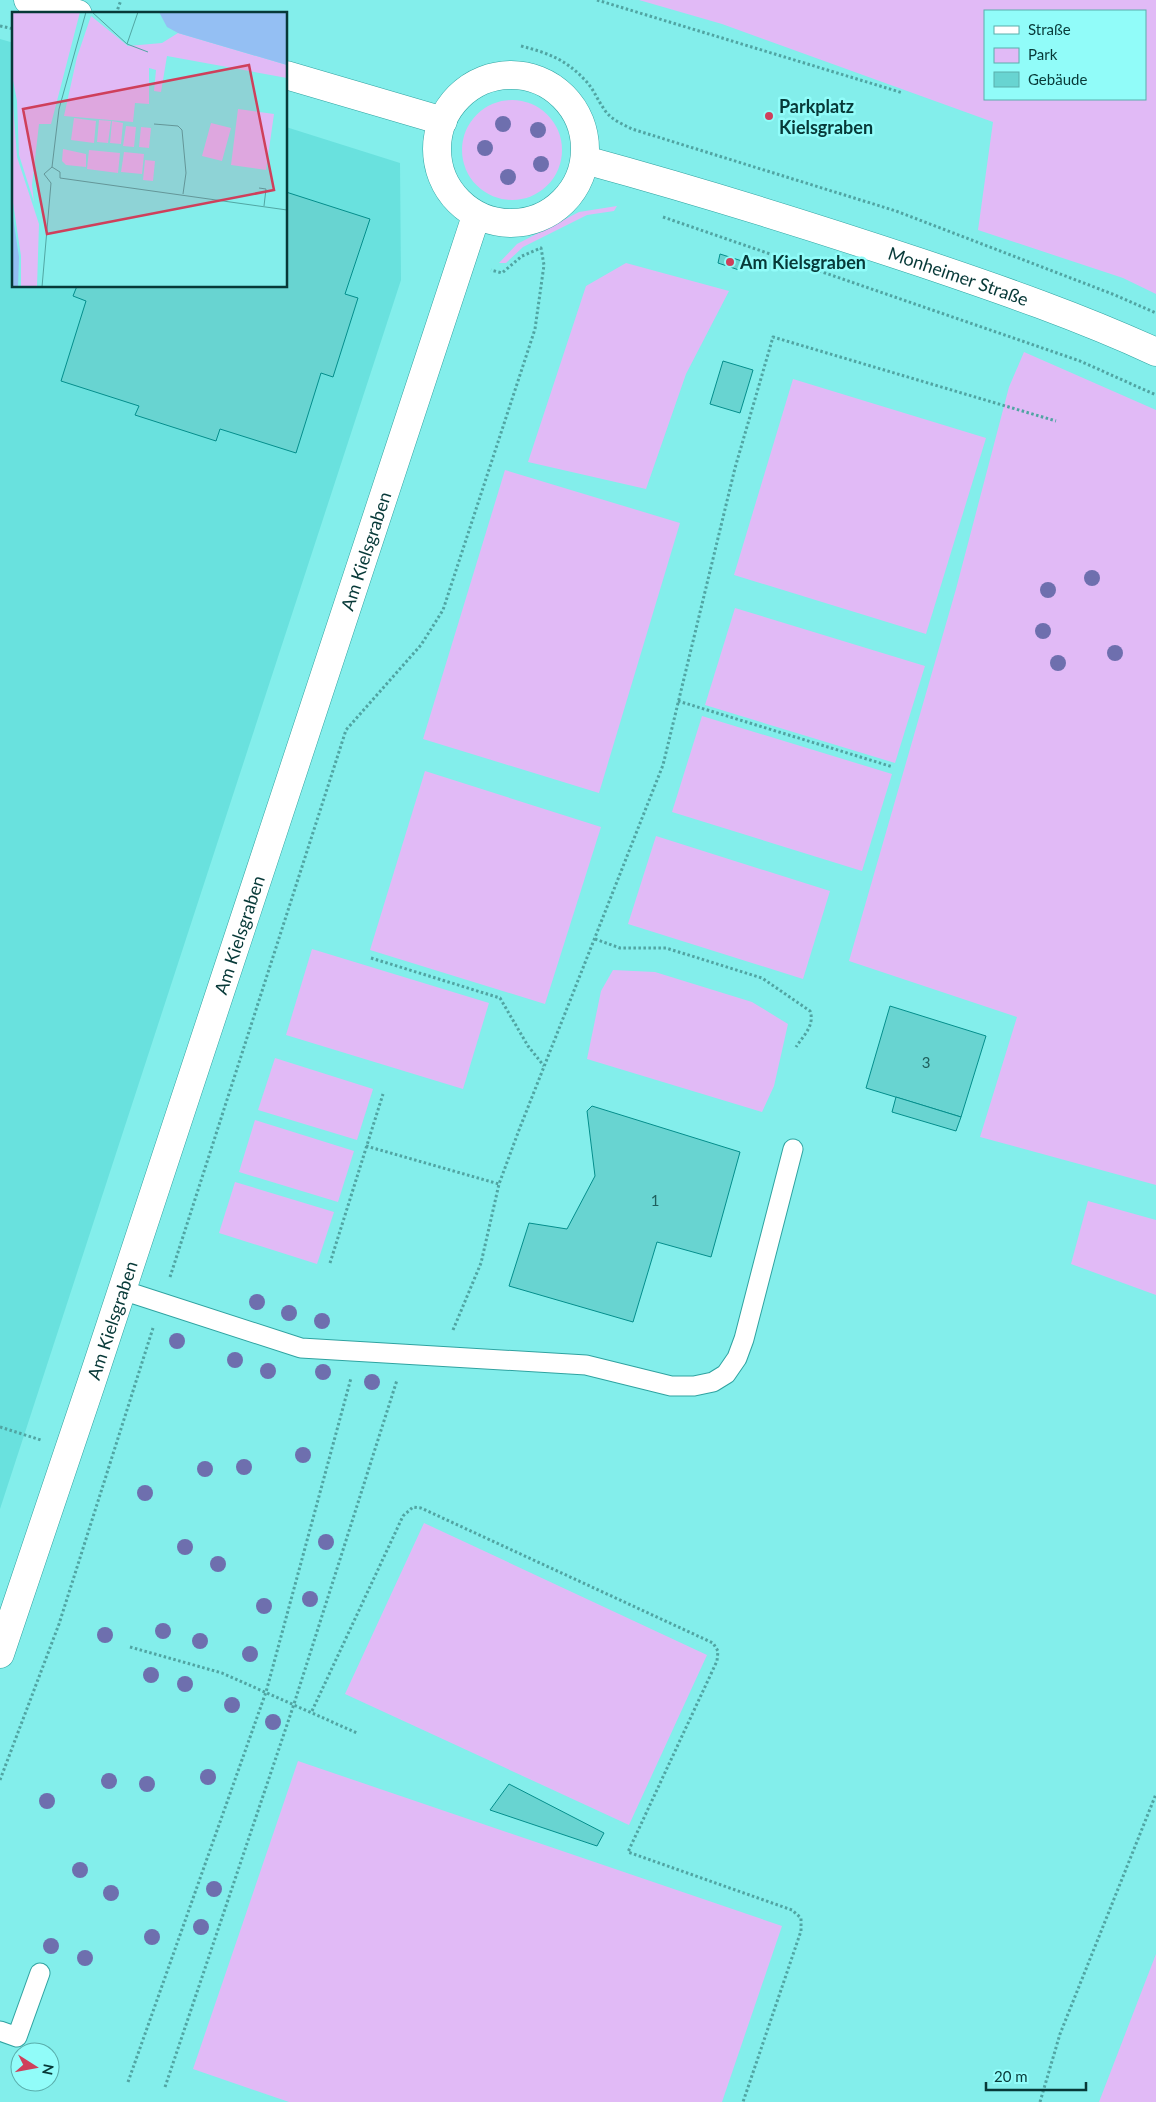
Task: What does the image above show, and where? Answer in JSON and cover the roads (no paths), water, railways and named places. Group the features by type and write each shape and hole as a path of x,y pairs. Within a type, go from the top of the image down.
{"street":[{"path":"28,0 71,12"},
{"path":"516,75 540,80 561,93 576,112 585,136 585,160 575,187 557,208 532,221 504,224 476,216 455,199 441,175 437,148 443,121 455,102 472,86 493,77 516,75"},
{"path":"288,76 443,121"},
{"name":"Monheimer Straße","path":"585,160 790,220 874,247 1097,325 1156,352"},
{"name":"Am Kielsgraben","path":"0,1654 70,1448 476,216"}],"lane":[{"path":"122,1290 301,1348 586,1365 671,1386 694,1386 713,1382 726,1374 737,1358 744,1339 793,1150"},
{"path":"0,2031 17,2037 40,1974"}],"place":[{"name":"Parkplatz Kielsgraben","path":"769,116"},
{"name":"Am Kielsgraben","path":"730,262"}]}
